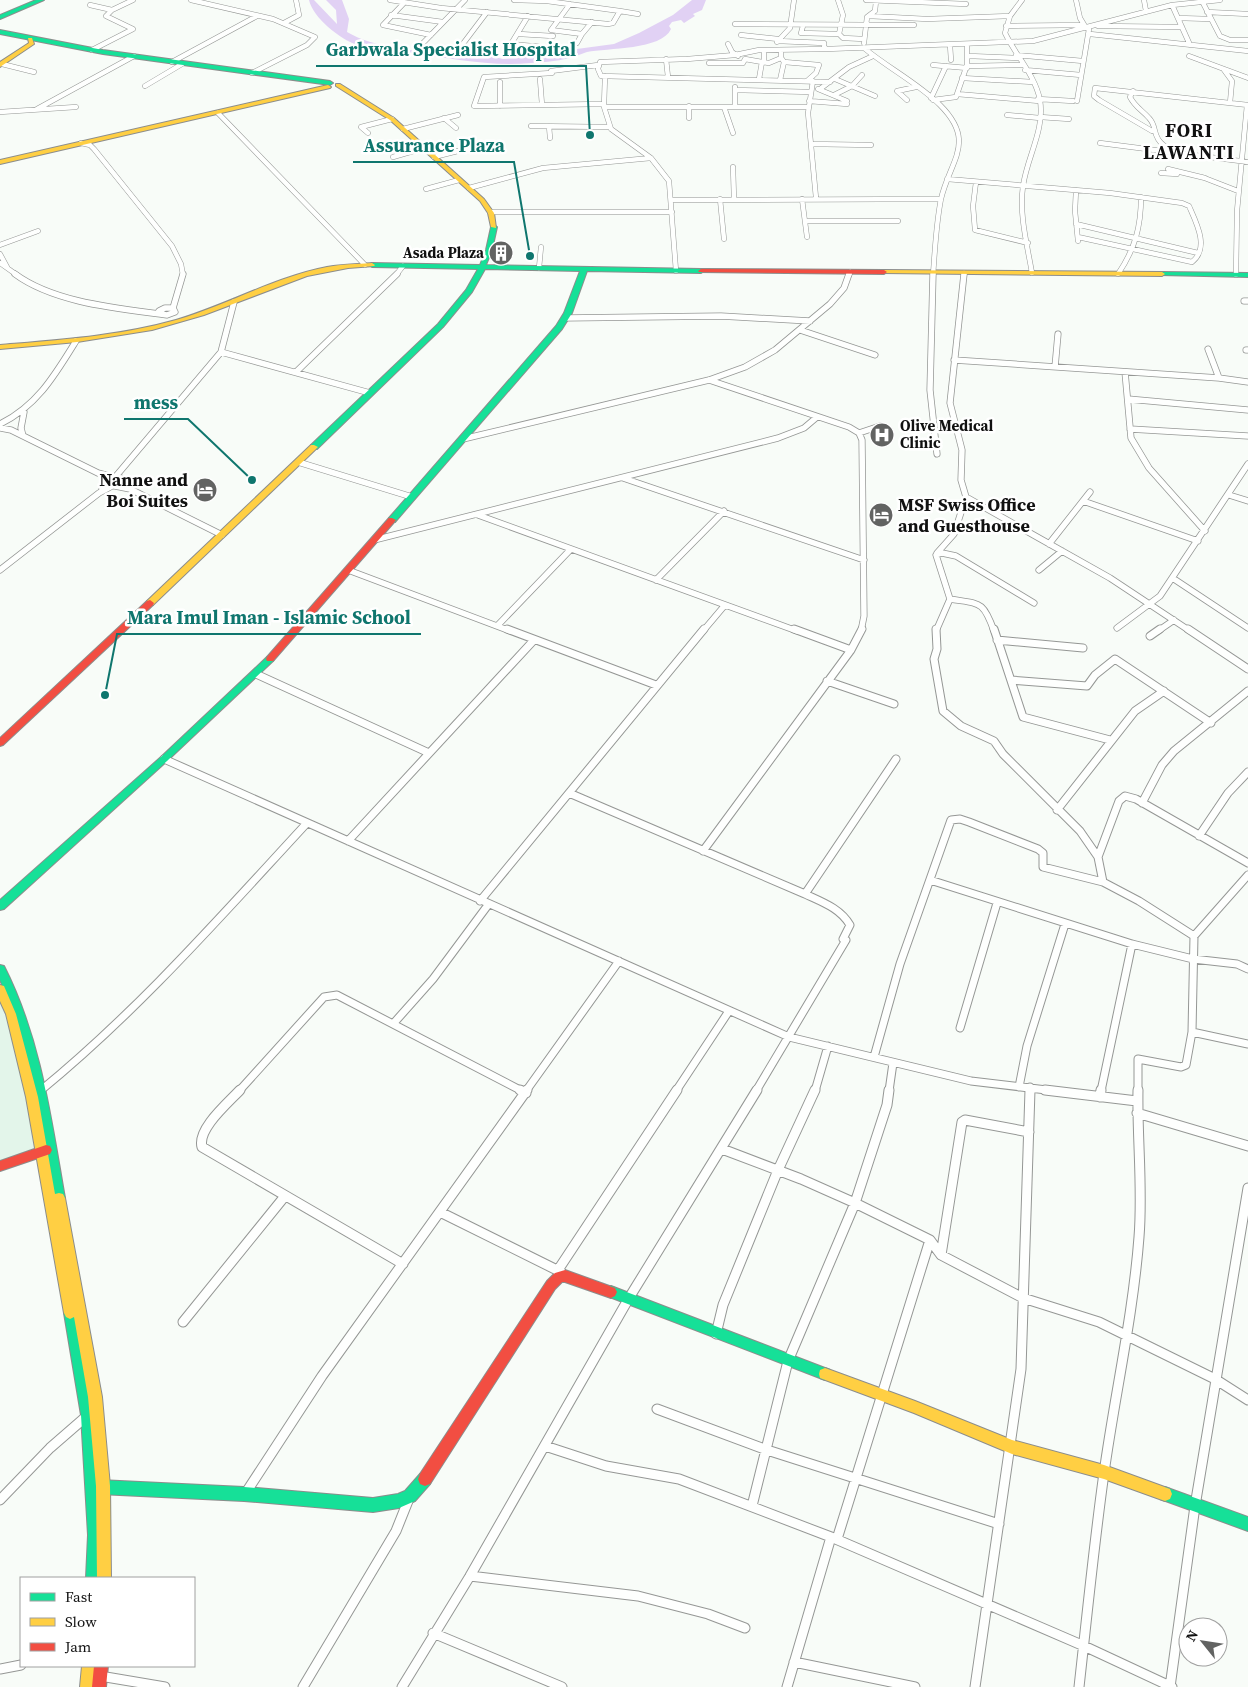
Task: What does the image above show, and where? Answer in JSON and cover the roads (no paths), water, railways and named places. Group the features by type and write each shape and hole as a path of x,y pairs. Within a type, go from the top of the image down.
{"street":[{"path":"0,15 33,0"},
{"path":"0,15 41,0"},
{"path":"92,50 133,29 109,20 106,16 112,10 133,0"},
{"path":"191,0 203,1 284,24 308,32 315,39 252,73"},
{"path":"284,24 299,15 296,0"},
{"path":"391,0 404,4 611,24 620,11"},
{"path":"423,43 465,0"},
{"path":"514,0 568,4 638,14"},
{"path":"575,0 568,4 551,30 582,34"},
{"path":"774,50 778,40 790,25 794,0"},
{"path":"838,0 843,15 840,34"},
{"path":"866,0 965,2 968,17"},
{"path":"876,0 875,10 868,16 865,26 864,48 932,99 949,115 959,135 957,162 947,179 941,199 934,272 930,391 937,454"},
{"path":"897,0 897,10"},
{"path":"1022,0 1010,16 1006,26 1006,33 1033,82 1040,117 1041,127 1023,186 1024,226 1032,274"},
{"path":"957,94 1075,101 1090,34 1076,0"},
{"path":"1144,0 1146,11"},
{"path":"809,107 474,106 484,77 552,73 551,71 598,65 600,62 735,54 764,50 1010,43 1052,38 1088,26 1180,2 1220,0"},
{"path":"1202,2 1220,36 1230,40 1248,40"},
{"path":"404,4 391,15 384,25 431,35"},
{"path":"90,5 112,10"},
{"path":"1172,5 1190,45"},
{"path":"459,49 487,12"},
{"path":"1207,12 1248,14"},
{"path":"391,15 443,22"},
{"path":"145,86 177,63 257,16"},
{"path":"528,16 512,45 543,46"},
{"path":"868,16 927,19 1010,16"},
{"path":"1178,18 1210,19"},
{"path":"378,19 387,20"},
{"path":"577,43 592,22"},
{"path":"735,24 803,26 914,25"},
{"path":"803,26 801,33 840,34 843,38 864,39"},
{"path":"1006,26 1182,27"},
{"path":"1145,26 1150,40"},
{"path":"0,32 92,50 252,73 303,86"},
{"path":"519,34 553,36"},
{"path":"741,34 778,40 824,43 827,49"},
{"path":"1090,34 1248,51"},
{"path":"1,64 32,44 30,39"},
{"path":"728,44 732,52 743,63"},
{"path":"932,99 954,99 968,67 967,45"},
{"path":"950,46 951,60"},
{"path":"759,80 762,62 764,62 764,50"},
{"path":"780,80 783,60 781,50"},
{"path":"750,51 751,60"},
{"path":"37,110 134,56"},
{"path":"707,56 709,78"},
{"path":"734,90 820,89 849,67 873,56"},
{"path":"969,56 1017,56 1084,61"},
{"path":"1189,56 1248,78"},
{"path":"666,59 668,77"},
{"path":"709,63 743,63 751,60 769,63 783,60 819,65 810,81 812,90 809,101 816,198"},
{"path":"1,64 34,72"},
{"path":"598,65 600,76 830,82"},
{"path":"933,65 968,67 1022,65"},
{"path":"932,99 946,66"},
{"path":"1025,70 1081,75"},
{"path":"1224,70 1232,81 1230,103"},
{"path":"834,95 852,86 862,75"},
{"path":"605,76 604,105 610,127"},
{"path":"540,78 542,105"},
{"path":"962,78 1033,82"},
{"path":"835,79 875,96"},
{"path":"735,80 735,107"},
{"path":"500,82 500,106"},
{"path":"0,162 218,113 303,86 330,85 352,93 392,119 468,188 491,216 493,234 468,292 444,322 34,714 0,743"},
{"path":"907,100 897,91 916,87"},
{"path":"1152,131 1136,124 1114,109 1099,102 1094,96 1093,91 1095,88 1248,105 1234,243 1236,275"},
{"path":"809,101 847,103 820,89"},
{"path":"1133,91 1130,96 1134,105 1150,119 1152,131 1161,145 1190,155"},
{"path":"689,106 690,118"},
{"path":"0,112 76,107"},
{"path":"724,107 733,133"},
{"path":"218,113 365,266"},
{"path":"403,129 458,114"},
{"path":"1007,115 1069,119"},
{"path":"444,118 456,128"},
{"path":"368,133 361,127 392,119"},
{"path":"531,126 610,127 651,158 669,181 676,271"},
{"path":"549,126 550,138"},
{"path":"88,143 168,241 179,258 184,273 173,308 175,312 171,319"},
{"path":"1100,143 1248,162"},
{"path":"811,144 871,145"},
{"path":"392,157 424,148"},
{"path":"434,157 462,150"},
{"path":"468,188 543,168 651,158"},
{"path":"733,167 734,199"},
{"path":"1168,169 1192,176"},
{"path":"1160,173 1204,177 1238,191"},
{"path":"947,179 1076,190 1182,203 1189,206 1202,236 1196,259 1192,262 1078,239 1076,190"},
{"path":"426,189 459,180"},
{"path":"976,182 973,206 976,230 1028,243"},
{"path":"1232,184 1238,191"},
{"path":"1118,274 1134,250 1138,239 1141,197"},
{"path":"720,199 724,239"},
{"path":"802,199 807,237"},
{"path":"671,200 941,199"},
{"path":"491,216 672,212"},
{"path":"806,221 898,221"},
{"path":"1076,224 1198,253"},
{"path":"0,245 38,231"},
{"path":"539,268 541,248"},
{"path":"0,254 8,267"},
{"path":"0,263 22,279 64,296 103,306 147,311 173,308"},
{"path":"0,347 76,341 171,319 234,302 318,270 334,266 676,271 1248,275"},
{"path":"296,372 394,278 403,266"},
{"path":"0,906 256,674 296,632 565,318 584,270"},
{"path":"463,439 709,380 745,367 774,350 810,321 844,288 850,272"},
{"path":"936,555 954,534 966,497 961,483 962,449 950,410 964,273"},
{"path":"162,310 176,299"},
{"path":"0,570 118,478 221,352 234,302"},
{"path":"162,310 171,319"},
{"path":"565,318 721,316 810,321"},
{"path":"800,330 875,355"},
{"path":"1055,367 1058,334"},
{"path":"0,424 24,412 38,400 76,341"},
{"path":"1208,349 1219,378"},
{"path":"221,352 370,392"},
{"path":"954,360 1219,378 1248,382"},
{"path":"1125,372 1131,438 1149,468 1205,531"},
{"path":"704,851 851,650 862,629 863,623 864,560 862,440 859,433 849,427 709,380"},
{"path":"1128,399 1248,410"},
{"path":"23,436 21,428 24,412"},
{"path":"374,540 778,438 798,431 812,423 817,417"},
{"path":"859,433 880,426"},
{"path":"0,428 23,436 98,473 118,478 130,489"},
{"path":"1130,429 1248,436"},
{"path":"298,462 412,497"},
{"path":"1117,628 1160,596 1174,579 1248,464"},
{"path":"98,473 110,484 130,489 222,535"},
{"path":"110,484 118,478"},
{"path":"622,478 864,560"},
{"path":"1049,544 1090,492"},
{"path":"1229,494 1248,501"},
{"path":"966,497 1150,603 1248,669"},
{"path":"1083,501 1198,542"},
{"path":"656,580 724,511"},
{"path":"478,515 570,550 851,650"},
{"path":"498,625 570,550"},
{"path":"1039,570 1062,551"},
{"path":"936,555 942,553 956,556 1034,603"},
{"path":"936,555 950,599 936,630 937,649 934,659 943,711 961,726 994,742 1003,754 1057,810 1080,831 1098,857 1104,882"},
{"path":"348,570 656,685"},
{"path":"1174,579 1248,628"},
{"path":"950,599 985,606 1023,717 1110,740"},
{"path":"480,901 656,685 725,605"},
{"path":"1150,636 1174,620"},
{"path":"348,841 534,640"},
{"path":"998,640 1082,648"},
{"path":"1011,680 1087,686 1095,675 1115,659 1211,722"},
{"path":"256,674 429,752"},
{"path":"827,681 894,704"},
{"path":"1057,810 1134,711 1164,691"},
{"path":"1142,803 1162,764 1174,751 1248,692"},
{"path":"164,759 488,905 790,1037 971,1081 1137,1101"},
{"path":"805,894 896,759"},
{"path":"1200,836 1228,793 1248,772"},
{"path":"402,1687 470,1576 629,1298 790,1037 846,940 843,939 850,926 848,920 838,911 805,894 569,793"},
{"path":"1098,857 1119,801 1125,796 1142,803 1248,863"},
{"path":"874,1056 900,964 951,820 960,819 1038,849 1043,853 1043,867 1104,882 1139,900 1194,936"},
{"path":"40,1091 81,1059 138,1004 307,823"},
{"path":"1079,1687 1104,1472 1127,1336 1139,1239 1142,1190 1137,1113 1138,1059 1141,1058 1180,1067 1186,1065 1192,1032 1194,936 1248,875"},
{"path":"930,880 997,903 1132,944 1193,958 1237,964 1248,969"},
{"path":"960,1028 997,903"},
{"path":"393,1024 433,979 488,905"},
{"path":"1019,1087 1027,1046 1065,924"},
{"path":"1100,1096 1132,944"},
{"path":"244,1494 322,1376 619,961"},
{"path":"0,969 11,989 26,1030 40,1091 46,1151 88,1415 94,1535 93,1577"},
{"path":"0,989 11,1014 46,1151 95,1397 104,1486 104,1577"},
{"path":"403,1264 202,1147 200,1140 203,1131 324,997 337,995 526,1093"},
{"path":"303,1687 396,1531 410,1496 428,1475 551,1285 559,1277 729,1011"},
{"path":"1192,1032 1248,1044"},
{"path":"716,1334 723,1305 778,1170 814,1094 828,1046"},
{"path":"752,1506 788,1361 854,1203 887,1105 893,1063"},
{"path":"975,1687 1022,1370 1030,1087"},
{"path":"1137,1113 1248,1146"},
{"path":"941,1255 962,1122 966,1120 1029,1132"},
{"path":"722,1149 778,1170 854,1203 930,1240 941,1255 1023,1298 1087,1320 1099,1322 1215,1380 1248,1400"},
{"path":"0,1166 46,1151"},
{"path":"545,1446 606,1466 679,1479 752,1506 834,1538 988,1604 1084,1646 1170,1687 1195,1506 1248,1188"},
{"path":"183,1322 285,1196"},
{"path":"440,1212 561,1273 629,1298 716,1334 881,1394 1012,1446 1104,1472 1248,1524"},
{"path":"787,1687 812,1598 856,1477 930,1240"},
{"path":"657,1409 767,1450 999,1524"},
{"path":"0,1500 50,1448 88,1415"},
{"path":"92,1487 104,1486 244,1494 373,1505 410,1496"},
{"path":"470,1576 638,1596 708,1614 745,1628"},
{"path":"434,1633 562,1687"},
{"path":"794,1662 914,1687"},
{"path":"0,1669 20,1665"},
{"path":"87,1687 89,1667"},
{"path":"100,1676 165,1687"}],"place":[{"name":"Garbwala Specialist Hospital","path":"590,135"},
{"name":"Asada Plaza","path":"501,253"},
{"name":"Assurance Plaza","path":"530,256"},
{"name":"Olive Medical Clinic","path":"882,435"},
{"name":"mess","path":"252,480"},
{"name":"Nanne and Boi Suites","path":"205,490"},
{"name":"MSF Swiss Office and Guesthouse","path":"881,515"},
{"name":"Mara Imul Iman - Islamic School","path":"105,695"}],"district":[{"name":"FORI LAWANTI","path":"1189,141"}]}
